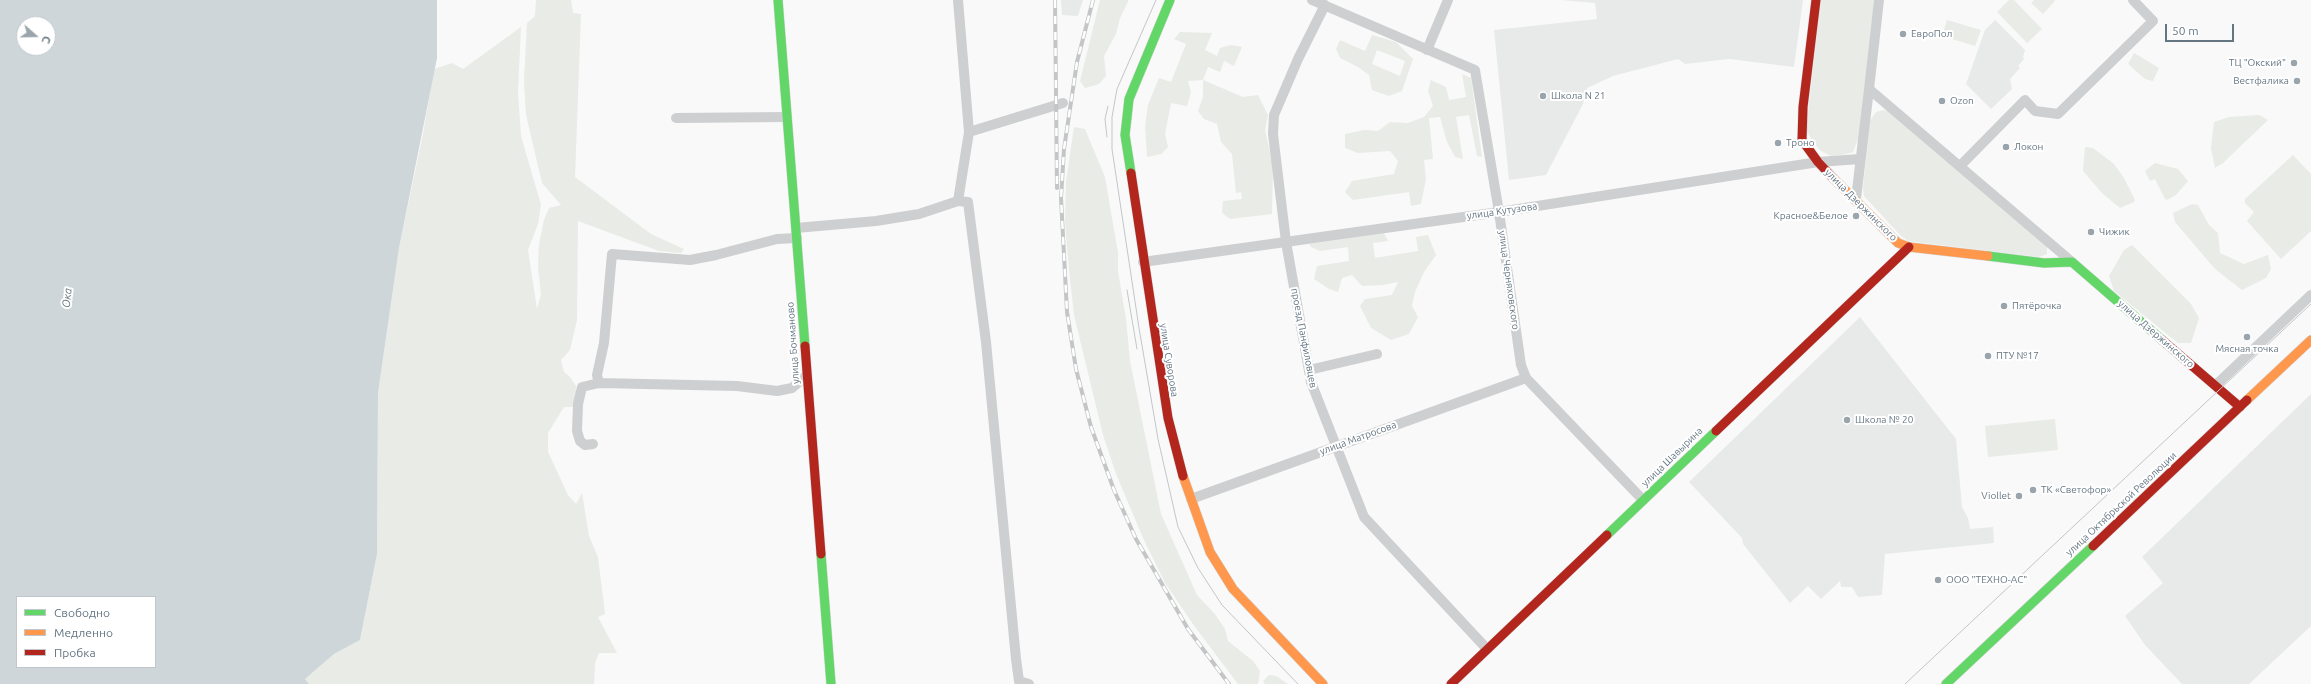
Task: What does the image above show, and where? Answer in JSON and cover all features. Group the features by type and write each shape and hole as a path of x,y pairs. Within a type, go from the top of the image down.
{"street":[{"name":"улица Бочманово","path":"778,0 831,684"},
{"path":"958,0 969,132 958,201"},
{"name":"улица Суворова","path":"1170,0 1129,99 1125,136 1168,418 1179,464 1210,552 1229,583 1323,684"},
{"name":"улица Черняховского","path":"1312,0 1475,70 1499,212 1521,365 1526,378 1644,500"},
{"path":"1427,50 1448,0"},
{"name":"улица Дзержинского","path":"1816,0 1803,107 1802,140 1818,162 1898,242 1909,247 2044,263 2072,262"},
{"path":"1856,199 1879,0"},
{"path":"1960,166 2025,100 2035,111 2058,114 2154,21 2132,0"},
{"name":"проезд Панфиловцев","path":"1325,5 1298,60 1274,115 1273,134 1286,242 1315,396 1364,517 1487,649"},
{"name":"улица Дзержинского","path":"1869,89 2240,407"},
{"path":"969,132 1063,103"},
{"path":"676,118 787,117"},
{"name":"улица Кутузова","path":"1143,262 1499,212 1818,162 1860,159"},
{"path":"599,383 597,375 604,342 612,254 690,260 716,255 796,233 919,214 958,201 968,202 986,342 1016,659 1019,681 1029,684"},
{"name":"улица Шавырина","path":"1451,684 1909,247"},
{"path":"2216,385 2311,295"},
{"name":"улица Октябрьской Революции","path":"1946,684 2311,340"},
{"path":"1309,370 1378,354"},
{"path":"593,444 585,445 580,441 577,431 578,404 582,387 599,383 737,386 777,391 792,388 807,375"},
{"name":"улица Матросова","path":"1191,499 1526,378"}],"shaded area":[{"path":"536,0 571,0 573,13 581,14 575,177 651,234 684,249 681,253 659,251 578,221 577,320 570,350 561,360 564,372 570,377 576,386 575,407 564,407 548,433 548,452 568,495 576,504 582,493 589,536 598,557 605,614 598,617 617,653 599,653 595,663 594,684 309,684 305,679 334,654 360,640 377,554 378,393 399,248 423,134 434,69 452,63 463,69 521,27 518,92 521,136 541,205 538,224 528,250 537,309 541,295 538,267 539,244 544,220 549,208 561,205 542,183 526,115 524,81 527,23 535,16"},
{"path":"1061,0 1083,0 1078,16 1062,15"},
{"path":"1100,0 1128,0 1128,2 1120,18 1116,34 1104,56 1106,76 1099,84 1085,88 1080,81"},
{"name":"Школа N 21","path":"1561,0 1803,0 1794,67 1729,59 1685,64 1678,59 1613,76 1587,88 1583,104 1546,175 1509,180 1494,30 1597,19 1595,3"},
{"path":"1821,0 1874,0 1859,137 1853,152 1842,155 1831,156 1821,151 1812,141 1806,129"},
{"path":"2009,0 2014,0 2042,29 2027,43 1997,12"},
{"path":"2034,0 2055,1 2043,14 2031,3"},
{"path":"1947,20 1981,30 1975,46 1942,36"},
{"path":"1995,20 2025,50 2023,57 2024,59 2018,66 2020,68 2010,79 2012,89 1991,109 1966,84 1985,30"},
{"path":"1180,32 1212,33 1205,50 1217,56 1220,48 1231,45 1242,47 1234,66 1224,61 1220,72 1208,67 1203,80 1188,81 1191,92 1187,106 1171,103 1165,134 1168,147 1161,154 1147,157 1145,127 1148,105 1159,78 1171,82 1186,44 1174,39"},
{"path":"1372,35 1396,42 1413,59 1402,91 1389,96 1372,90 1369,75 1358,67 1340,58 1336,49 1340,40 1365,51","holes":["1377,50 1405,61 1400,76 1372,64"]},
{"path":"2134,53 2159,68 2153,81 2145,79 2128,64"},
{"path":"1462,74 1471,78 1482,157 1477,156 1469,115 1456,117 1463,159 1455,157 1447,142 1440,117 1429,118 1433,159 1424,160 1426,179 1421,204 1411,206 1409,192 1353,200 1345,192 1352,181 1394,174 1398,161 1390,151 1358,153 1345,148 1345,134 1364,130 1378,131 1390,122 1408,123 1424,117 1433,106 1428,91 1431,80 1446,87 1449,100 1466,97"},
{"path":"1203,80 1243,97 1258,95 1268,115 1265,130 1273,166 1272,214 1230,219 1222,213 1223,201 1242,199 1241,192 1236,193 1232,154 1221,142 1217,124 1204,119 1198,111 1203,97"},
{"path":"1883,110 1888,111 2047,246 2047,254 2039,257 1908,241 1900,235 1864,196 1863,188 1870,121 1876,112"},
{"path":"2259,115 2268,120 2223,163 2215,168 2211,148 2214,122 2229,117"},
{"path":"1074,127 1085,129 1105,177 1118,253 1118,271 1126,319 1130,361 1161,514 1197,595 1215,614 1225,629 1228,641 1253,661 1260,671 1258,684 1238,684 1195,627 1165,583 1143,538 1116,474 1103,435 1074,315 1069,270 1065,222 1066,182"},
{"path":"2085,147 2093,148 2114,164 2124,178 2135,200 2134,202 2120,208 2102,193 2083,171"},
{"path":"2293,155 2311,174 2311,231 2281,259 2247,221 2254,212 2245,203 2245,199"},
{"path":"2155,163 2178,169 2188,181 2176,195 2167,200 2165,199 2155,179 2150,181 2145,171"},
{"path":"2192,204 2198,205 2209,225 2218,233 2220,253 2244,264 2268,255 2271,269 2266,278 2242,290 2215,269 2175,222 2173,213"},
{"path":"1384,233 1388,241 1373,243 1375,258 1418,251 1416,237 1428,235 1436,255 1424,272 1415,292 1412,306 1418,317 1409,334 1391,340 1371,328 1360,306 1365,299 1392,295 1398,282 1383,285 1362,286 1352,275 1342,278 1338,292 1329,289 1314,279 1317,266 1349,261 1348,247 1320,251 1311,247 1309,244"},
{"path":"2132,245 2191,304 2199,318 2191,343 2178,343 2114,291 2109,276 2124,250"},
{"name":"Школа № 20","path":"1860,317 1956,439 1962,507 1968,518 1970,529 1993,527 1994,543 1885,554 1882,595 1858,597 1852,587 1841,587 1840,581 1821,599 1808,586 1790,603 1743,544 1742,538 1689,482"},
{"path":"2311,394 2311,626 2249,684 2182,684 2145,645 2125,616 2163,583 2142,557"},
{"path":"2055,419 2058,450 1988,457 1985,426"},
{"path":"1269,675 1276,676 1288,684 1265,684 1263,681"}],"water":[{"name":"Ока","path":"0,0 437,0 437,58 399,248 378,393 377,554 360,640 334,654 305,679 309,684 0,684"}],"tram line":[{"path":"1156,0 1117,89 1112,117 1112,149 1139,328 1158,439 1178,527 1198,568 1222,605 1298,684"},
{"path":"1107,137 1105,119 1108,106"},
{"path":"1127,290 1137,349"},
{"path":"1905,684 2311,304"}],"railway":[{"path":"1055,0 1057,188"},
{"path":"1093,0 1077,62 1064,149 1061,198 1067,312 1076,369 1091,427 1114,490 1136,539 1188,629 1229,684"}],"traffic: fast":[{"path":"778,0 805,346"},
{"path":"1131,173 1125,135 1129,99 1170,0"},
{"path":"1988,256 2044,263 2072,262 2162,340"},
{"path":"1607,535 1716,431"},
{"path":"1946,684 2093,546"},
{"path":"821,554 831,684"}],"traffic: slow":[{"path":"1833,178 1898,243 1909,247 1988,256"},
{"path":"2247,400 2311,340"},
{"path":"1183,476 1210,552 1233,589 1323,684"}],"traffic: jam":[{"path":"1816,0 1803,107 1802,140 1818,162 1833,178"},
{"path":"1131,173 1168,418 1183,476"},
{"path":"1716,431 1909,247"},
{"path":"2162,340 2240,407"},
{"path":"805,346 821,554"},
{"path":"2093,546 2247,400"},
{"path":"1451,684 1607,535"}],"place":[{"name":"ЕвроПол","path":"1903,34"},
{"name":"ТЦ \"Окский\"","path":"2294,63"},
{"name":"Вестфалика","path":"2297,81"},
{"name":"Школа N 21","path":"1543,96"},
{"name":"Ozon","path":"1942,101"},
{"name":"Троно","path":"1778,143"},
{"name":"Локон","path":"2006,147"},
{"name":"Красное&Белое","path":"1856,216"},
{"name":"Чижик","path":"2091,232"},
{"name":"Пятёрочка","path":"2004,306"},
{"name":"Мясная точка","path":"2247,337"},
{"name":"ПТУ №17","path":"1988,356"},
{"name":"Школа № 20","path":"1847,420"},
{"name":"ТК «Светофор»","path":"2033,490"},
{"name":"Viollet","path":"2019,496"},
{"name":"ООО \"ТЕХНО-АС\"","path":"1938,580"}]}
